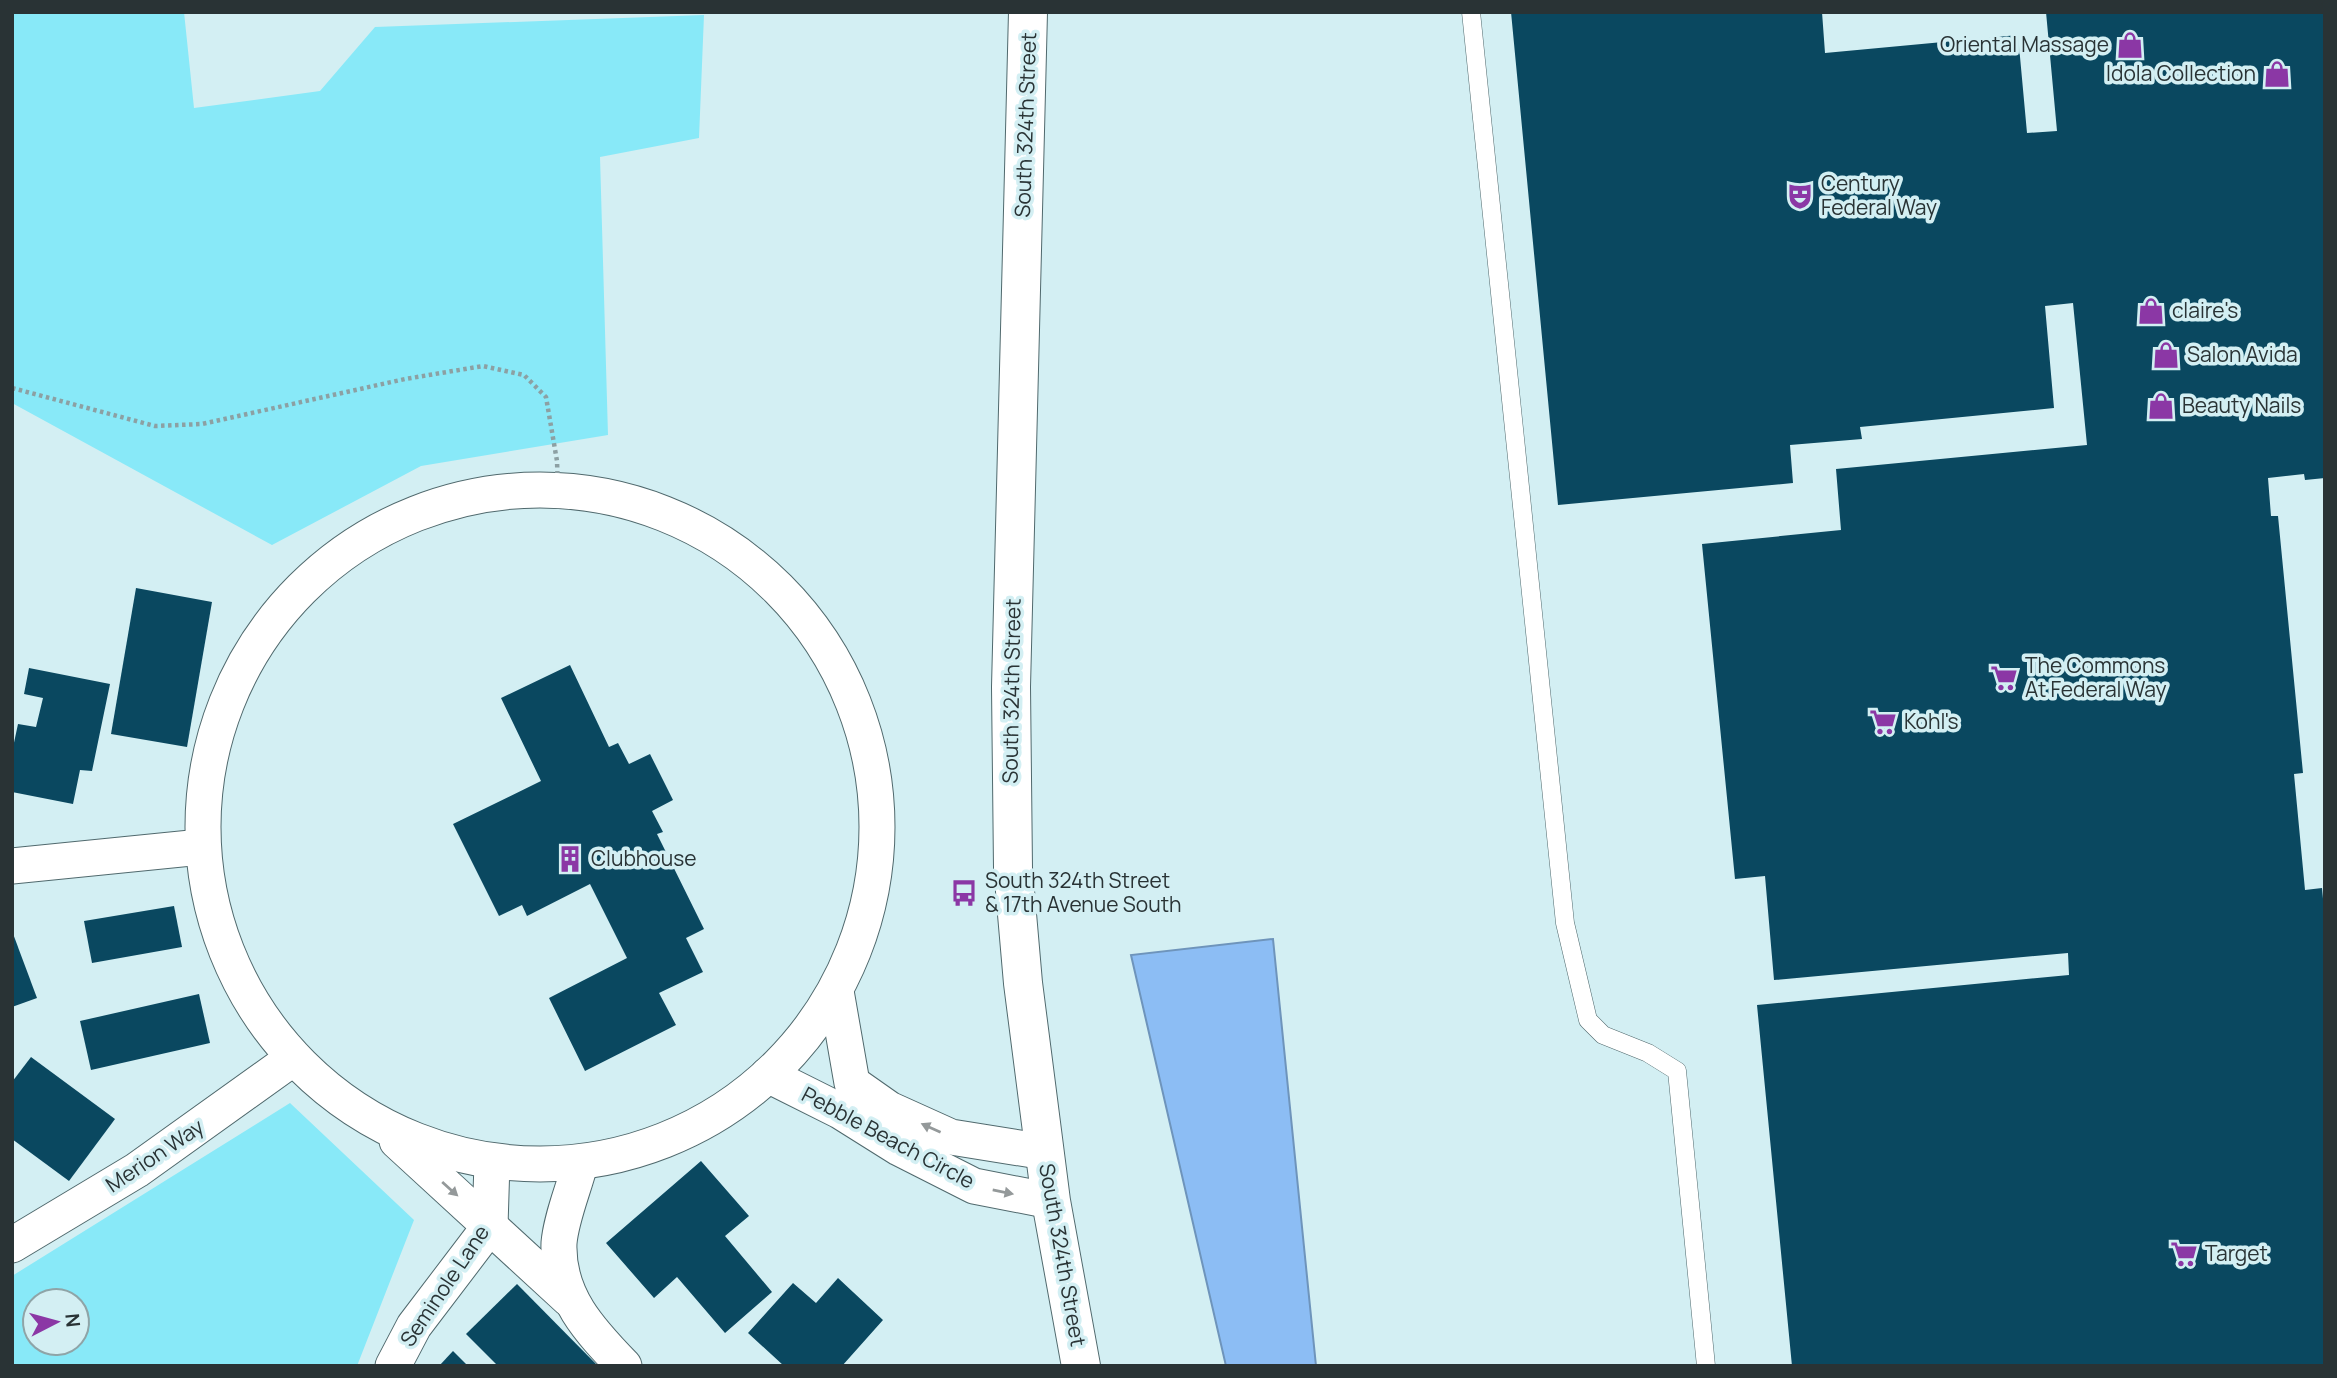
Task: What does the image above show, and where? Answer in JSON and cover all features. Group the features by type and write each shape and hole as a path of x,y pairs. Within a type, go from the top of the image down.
{"street":[{"name":"South 324th Street","path":"1028,12 1011,783 1023,983 1051,1201 1081,1366"},
{"path":"381,1126 443,1151 492,1163 580,1164 630,1153 688,1132 746,1095 799,1044 836,991 861,931 875,870 877,813 867,740 827,647 795,606 759,569 698,528 640,504 558,489 496,491 425,509 358,542 281,610 240,672 216,732 204,788 201,847 225,950 244,989 292,1059 322,1085 381,1126 569,1299 591,1331 624,1366"},
{"path":"12,866 201,847"},
{"name":"Pebble Beach Circle","path":"836,991 852,1083 889,1109 951,1137 1045,1152"},
{"name":"Merion Way","path":"12,1245 137,1170 292,1059"},
{"name":"Pebble Beach Circle","path":"768,1075 840,1111 899,1148 974,1186 1051,1201"},
{"name":"Seminole Lane","path":"393,1366 414,1326 490,1226 492,1163"},
{"path":"569,1299 559,1243 580,1164"}],"lane":[{"path":"1471,12 1565,923 1588,1020 1603,1035 1648,1053 1677,1071 1685,1124 1706,1366"}],"path":[{"path":"12,388 155,426 202,424 405,379 483,366 524,375 546,397 557,461 558,489"}],"shaded area":[{"path":"12,12 184,12 194,108 320,91 375,27 704,15 699,138 600,157 608,435 421,466 272,545 12,403"},
{"path":"1273,939 1316,1366 1226,1366 1131,955"},
{"path":"290,1103 414,1220 357,1366 12,1366 12,1276"}],"building":[{"name":"The Commons At Federal Way","path":"1511,12 1822,12 1825,53 2018,35 2027,133 2057,131 2046,12 2325,12 2325,478 2305,480 2304,474 2268,478 2271,516 2278,516 2303,773 2294,774 2305,890 2322,888 2325,920 2325,1366 1792,1366 1757,1005 2069,975 2068,953 1774,980 1765,876 1735,879 1702,544 1841,530 1836,469 2087,445 2073,303 2045,306 2054,408 1860,427 1862,439 1790,445 1793,483 1558,505"},
{"path":"136,588 212,602 187,747 111,734"},
{"name":"Clubhouse","path":"570,665 609,747 618,743 629,764 650,754 673,800 652,811 663,832 657,834 704,929 686,938 703,972 659,993 676,1025 585,1071 549,998 627,958 590,884 527,916 522,905 499,916 453,824 541,781 501,698"},
{"path":"29,668 110,684 92,771 80,770 73,804 12,792 12,752 18,724 36,727 43,698 24,694"},
{"path":"174,906 182,947 92,963 84,921"},
{"path":"12,931 37,998 12,1007"},
{"path":"199,994 210,1043 91,1070 80,1021"},
{"path":"31,1057 115,1119 69,1181 12,1139 12,1082"},
{"path":"701,1161 749,1216 725,1236 772,1292 725,1333 677,1277 654,1298 606,1243"},
{"path":"838,1278 883,1320 842,1366 784,1366 748,1333 793,1283 816,1303"},
{"path":"517,1284 598,1366 498,1366 466,1334"},
{"path":"453,1351 468,1366 439,1366"}],"place":[{"name":"Oriental Massage","path":"2130,45"},
{"name":"Idola Collection","path":"2277,74"},
{"name":"Century Federal Way","path":"1800,196"},
{"name":"claire's","path":"2151,311"},
{"name":"Salon Avida","path":"2166,355"},
{"name":"Beauty Nails","path":"2161,406"},
{"name":"The Commons At Federal Way","path":"2004,678"},
{"name":"Kohl's","path":"1883,722"},
{"name":"Clubhouse","path":"570,859"},
{"name":"South 324th Street & 17th Avenue South","path":"964,893"},
{"name":"Target","path":"2184,1254"}]}
